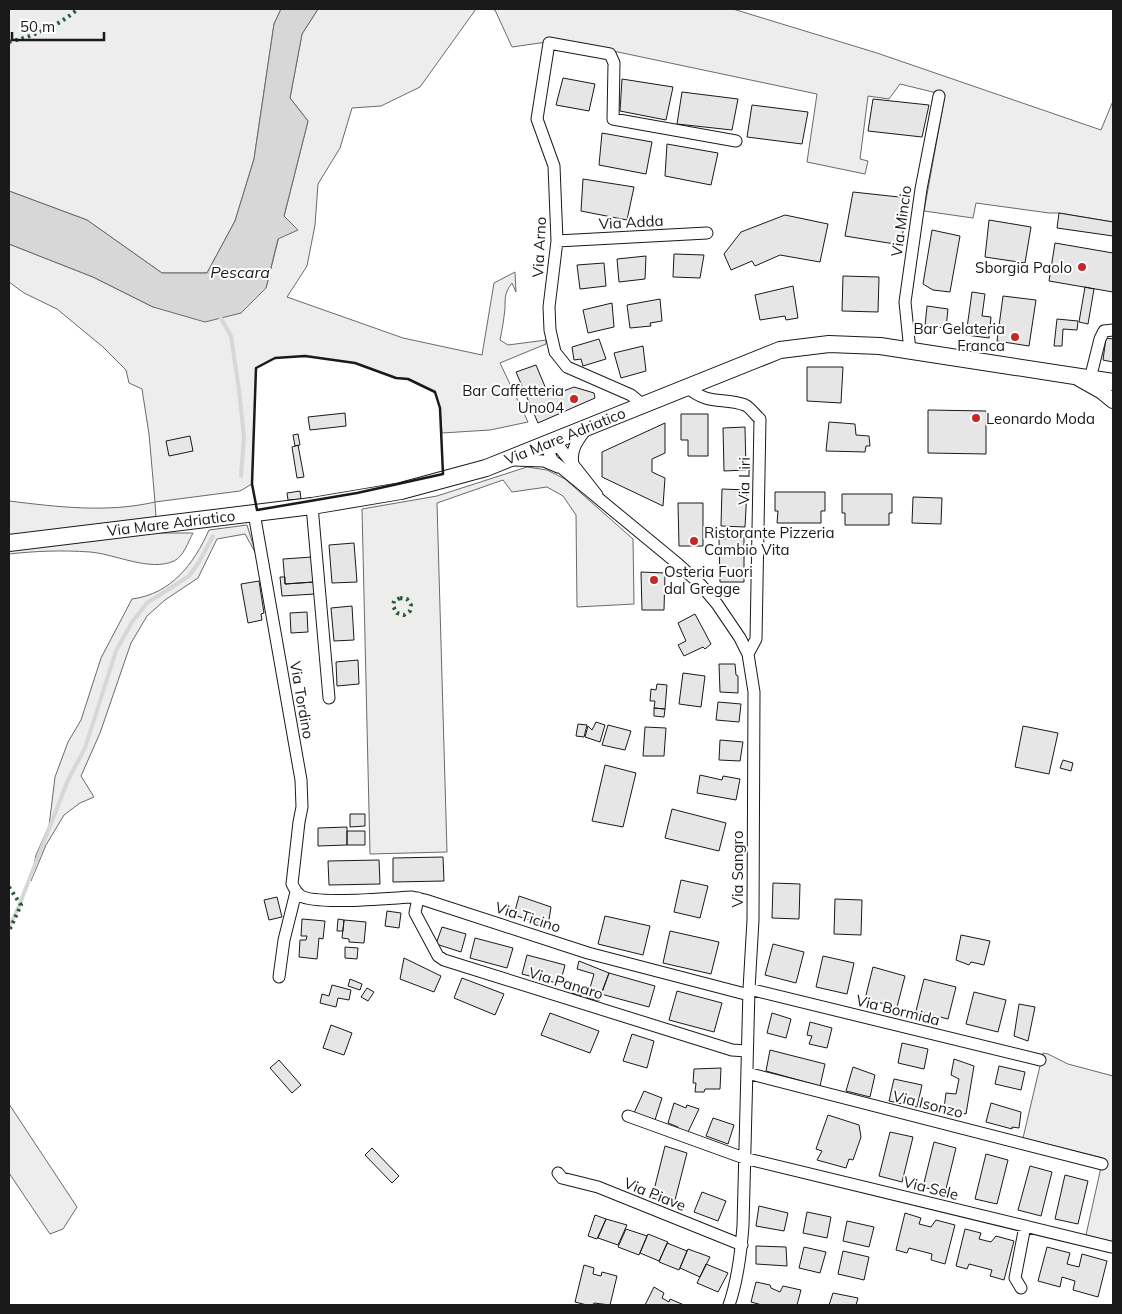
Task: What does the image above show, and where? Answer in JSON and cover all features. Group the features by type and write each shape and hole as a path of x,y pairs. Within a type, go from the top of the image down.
{"main road":[{"name":"Via Mare Adriatico","path":"9,542 312,506 401,491 486,468 780,350 829,344 880,346 1113,382"}],"street":[{"name":"Via Arno","path":"643,405 631,395 567,367 555,352 550,330 549,307 557,241 554,166 537,119 549,43 610,54 614,63 613,119 736,141"},
{"name":"Via Mincio","path":"910,351 905,302 921,189 939,96"},
{"name":"Via Adda","path":"557,241 707,233"},
{"path":"1113,330 1104,331 1082,378 1113,400"},
{"name":"Via Liri","path":"687,387 696,395 709,400 746,406 760,419 756,639 748,654"},
{"path":"568,467 576,442 588,427"},
{"name":"Via Sangro","path":"546,444 552,460 568,467 597,495 701,585 731,623 748,654 754,692 752,920 742,1245 734,1292 729,1305"},
{"name":"Via Sangro","path":"504,461 544,461 568,467"},
{"path":"312,506 329,698"},
{"name":"Via Tordino","path":"254,513 301,780 302,807 292,884 296,892 284,940 279,977"},
{"name":"Via Ticino","path":"296,892 302,897 325,901 418,898 588,953 749,992"},
{"name":"Via Panaro","path":"418,898 416,913 438,956 444,960 732,1050 747,1051"},
{"name":"Via Bormida","path":"749,992 1040,1060"},
{"name":"Via Isonzo","path":"747,1074 1102,1164"},
{"name":"Via Sele","path":"628,1116 744,1158 1111,1247"},
{"name":"Via Piave","path":"558,1173 562,1178 598,1187 742,1245"},
{"path":"1021,1288 1015,1278 1025,1226"}],"shaded area":[{"path":"9,9 281,9 274,24 254,159 235,221 207,273 162,273 87,220 9,191"},
{"path":"318,9 476,9 420,87 381,106 352,108 340,148 318,184 315,225 307,266 287,297 403,338 482,355 494,283 515,272 516,292 512,283 506,295 500,340 508,345 546,340 546,344 500,363 528,422 490,430 442,433 440,408 435,392 409,379 396,378 355,363 305,356 275,358 256,368 252,484 240,491 155,502 149,434 142,389 129,383 126,370 103,347 57,309 24,293 9,282 9,244 93,277 153,307 266,288 308,121 290,98 302,34"},
{"path":"490,9 733,9 877,53 1101,130 1113,101 1113,222 976,203 973,218 924,211 945,95 900,84 889,99 868,96 860,159 868,161 865,174 807,162 817,94 561,40 512,47 495,10"},
{"path":"527,467 547,470 565,479 633,539 634,604 577,607 576,515 563,496 547,487 512,492 503,480 437,503 447,852 370,854 362,509 437,496"},
{"path":"9,501 82,508 119,507 155,502 157,533 193,533 183,552 174,561 165,564 143,564 100,553 80,551 9,554"},
{"path":"247,525 256,554 245,534 217,539 198,578 165,600 147,616 131,643 100,733 81,776 94,797 80,803 64,815 46,845 31,881 36,855 49,826 55,777 68,742 81,720 101,658 132,599 146,596 170,584 180,575 196,554 209,530"},
{"path":"1043,1053 1068,1064 1113,1076 1113,1242 1086,1235 1103,1158 1023,1138"},
{"path":"9,1104 77,1207 63,1229 50,1234 9,1173"}],"water":[{"name":"Pescara","path":"281,9 318,9 302,34 290,98 308,121 284,216 298,230 278,239 266,288 241,313 205,322 153,307 93,277 9,244 9,191 87,220 162,273 207,273 235,221 254,159 274,24"}],"building":[{"path":"563,78 595,84 589,111 556,105"},
{"path":"622,79 673,87 666,120 620,111"},
{"path":"682,92 738,99 732,130 677,124"},
{"path":"873,99 929,105 922,137 868,131"},
{"path":"752,105 808,112 802,144 747,137"},
{"path":"602,133 652,142 646,174 599,165"},
{"path":"667,144 718,153 711,185 665,176"},
{"path":"583,179 634,187 627,220 581,211"},
{"path":"853,192 908,198 901,245 845,236"},
{"path":"1059,213 1113,222 1113,236 1057,228"},
{"path":"785,215 828,224 820,262 780,255 755,266 752,261 731,270 724,254 741,232"},
{"path":"989,220 1031,227 1025,263 985,257"},
{"path":"932,230 960,236 950,292 933,290 923,284"},
{"name":"Sborgia Paolo","path":"1055,243 1113,253 1113,292 1049,281"},
{"path":"674,254 704,255 700,278 673,277"},
{"path":"646,256 645,279 619,282 617,259"},
{"path":"604,263 606,286 580,289 577,265"},
{"path":"843,276 879,277 878,312 842,311"},
{"path":"793,286 798,318 786,320 785,316 760,320 755,295"},
{"path":"1085,287 1094,289 1088,324 1079,322"},
{"path":"972,292 985,294 982,316 991,317 989,338 966,335"},
{"path":"1003,296 1036,300 1029,346 997,341"},
{"path":"660,299 662,321 650,323 651,326 630,328 627,305"},
{"path":"612,303 614,327 588,333 583,310"},
{"path":"927,306 948,309 946,328 925,326"},
{"path":"1057,319 1078,321 1077,330 1063,329 1062,346 1054,346"},
{"path":"1106,338 1113,339 1113,362 1103,360"},
{"path":"599,339 606,359 583,366 581,359 574,360 572,347"},
{"path":"643,346 646,371 621,378 614,353"},
{"path":"536,365 546,389 556,394 574,387 594,393 595,398 538,423 516,372"},
{"path":"807,367 843,367 841,403 807,401"},
{"path":"928,410 986,411 986,454 928,453"},
{"path":"345,413 346,426 310,430 308,417"},
{"path":"681,414 708,414 708,456 688,456 688,440 681,440"},
{"path":"829,422 855,424 856,435 869,436 870,446 866,446 865,452 826,451"},
{"path":"665,423 665,453 652,459 652,472 665,478 663,506 602,477 602,452"},
{"path":"745,427 746,470 724,471 723,428"},
{"path":"298,434 300,445 295,446 293,435"},
{"path":"190,436 193,451 169,456 166,441"},
{"path":"298,445 304,477 297,478 292,447"},
{"path":"722,489 747,490 745,527 721,526"},
{"path":"300,491 301,499 288,500 287,493"},
{"path":"775,492 825,492 825,511 821,511 821,523 777,523 778,511 775,511"},
{"path":"842,494 892,494 892,513 889,513 889,525 845,525 845,513 842,513"},
{"path":"913,497 942,498 941,524 912,523"},
{"path":"678,503 703,503 703,546 679,546"},
{"path":"744,538 744,582 720,582 719,539"},
{"path":"354,543 357,582 332,583 329,545"},
{"path":"312,557 314,582 285,584 283,559"},
{"path":"641,572 665,573 664,610 642,610"},
{"path":"280,577 285,577 285,584 314,582 315,594 282,596"},
{"path":"259,581 264,613 261,614 262,620 248,623 241,584"},
{"path":"352,606 354,640 334,641 331,608"},
{"path":"307,612 308,632 291,633 290,613"},
{"path":"695,614 711,644 705,649 703,647 684,656 678,645 686,641 678,623"},
{"path":"358,660 359,684 337,686 336,662"},
{"path":"719,664 735,664 736,675 738,676 738,693 720,692"},
{"path":"683,673 705,676 701,707 679,704"},
{"path":"657,684 667,685 665,709 654,708 655,701 650,701 651,689 656,690"},
{"path":"718,702 741,704 739,722 716,720"},
{"path":"654,708 665,709 664,717 654,716"},
{"path":"596,722 605,725 600,742 585,737 588,726 592,730"},
{"path":"578,724 587,725 584,737 576,736"},
{"path":"608,725 631,731 625,750 602,745"},
{"path":"1023,726 1058,733 1049,774 1015,767"},
{"path":"645,727 666,728 664,756 643,756"},
{"path":"720,740 743,742 740,761 719,760"},
{"path":"1063,760 1073,763 1071,771 1060,768"},
{"path":"605,765 636,773 623,827 592,821"},
{"path":"700,775 722,780 723,776 740,779 736,800 697,793"},
{"path":"672,809 726,823 719,851 665,838"},
{"path":"350,814 365,814 365,826 350,827"},
{"path":"347,827 347,845 318,846 318,828"},
{"path":"347,831 365,831 365,845 347,845"},
{"path":"443,857 444,881 393,882 393,858"},
{"path":"379,860 380,884 329,885 328,861"},
{"path":"681,880 708,886 700,918 674,912"},
{"path":"773,883 800,884 799,919 772,918"},
{"path":"519,896 551,907 548,926 514,915"},
{"path":"277,897 282,917 269,920 264,900"},
{"path":"835,899 862,900 861,935 834,934"},
{"path":"387,911 401,913 399,928 385,926"},
{"path":"605,916 650,926 643,955 598,944"},
{"path":"302,919 325,921 323,939 319,938 317,959 299,957 300,940 306,940 307,936 301,936"},
{"path":"338,919 344,920 343,931 337,931"},
{"path":"344,920 366,922 364,943 349,942 349,939 342,938"},
{"path":"442,927 466,934 461,952 436,944"},
{"path":"670,931 719,942 711,974 663,963"},
{"path":"961,935 990,941 984,965 971,962 969,965 956,960"},
{"path":"475,938 513,948 507,968 470,958"},
{"path":"773,944 804,952 796,983 765,975"},
{"path":"345,947 358,948 357,959 345,958"},
{"path":"527,955 565,965 560,984 522,974"},
{"path":"823,956 854,963 847,994 816,987"},
{"path":"404,958 441,976 434,992 400,979"},
{"path":"579,961 609,973 599,1001 587,998 594,974 577,969"},
{"path":"873,967 905,976 897,1007 865,999"},
{"path":"609,973 655,986 649,1007 601,994"},
{"path":"462,978 504,994 495,1015 454,998"},
{"path":"350,979 362,984 360,990 348,986"},
{"path":"924,979 956,987 948,1019 916,1011"},
{"path":"574,984 584,987 582,996 572,993"},
{"path":"332,985 351,990 349,1000 338,998 336,1007 320,1003 322,994 329,996"},
{"path":"367,988 374,992 368,1001 361,997"},
{"path":"677,991 722,1003 714,1032 669,1020"},
{"path":"974,992 1006,1000 998,1032 966,1024"},
{"path":"1019,1004 1035,1007 1028,1041 1014,1036"},
{"path":"550,1013 599,1031 590,1053 541,1035"},
{"path":"772,1013 791,1019 786,1038 767,1033"},
{"path":"810,1022 832,1028 827,1048 809,1044 812,1036 807,1035"},
{"path":"331,1025 352,1033 344,1055 323,1048"},
{"path":"632,1034 654,1041 647,1068 623,1061"},
{"path":"902,1043 928,1049 924,1069 898,1063"},
{"path":"770,1050 825,1064 820,1086 766,1071"},
{"path":"954,1059 974,1066 966,1114 944,1108 946,1093 956,1094 959,1079 951,1075"},
{"path":"279,1060 301,1085 292,1093 270,1068"},
{"path":"999,1066 1025,1072 1021,1090 995,1084"},
{"path":"853,1067 875,1075 870,1097 846,1091"},
{"path":"721,1068 720,1089 705,1089 704,1092 695,1092 696,1083 693,1083 694,1069"},
{"path":"894,1079 922,1085 917,1107 889,1101"},
{"path":"644,1091 662,1098 655,1120 634,1113"},
{"path":"674,1103 686,1108 687,1105 699,1109 688,1132 677,1130 678,1127 668,1123"},
{"path":"991,1103 1021,1112 1019,1128 1012,1127 1012,1129 986,1122"},
{"path":"828,1115 859,1125 861,1137 853,1160 849,1159 846,1168 817,1160 822,1151 816,1149"},
{"path":"713,1118 734,1125 728,1144 706,1136"},
{"path":"890,1132 913,1137 902,1182 879,1176"},
{"path":"934,1142 956,1148 945,1193 923,1187"},
{"path":"665,1146 687,1153 674,1204 652,1198"},
{"path":"372,1148 399,1176 392,1183 365,1155"},
{"path":"986,1154 1008,1160 997,1204 975,1199"},
{"path":"1030,1166 1052,1172 1041,1216 1018,1210"},
{"path":"1065,1175 1088,1181 1078,1224 1055,1219"},
{"path":"702,1192 726,1201 718,1221 694,1212"},
{"path":"759,1206 788,1213 784,1231 756,1226"},
{"path":"807,1212 831,1217 827,1238 803,1233"},
{"path":"905,1213 921,1218 919,1224 931,1227 936,1220 955,1225 945,1264 931,1260 932,1254 909,1248 907,1253 896,1250"},
{"path":"595,1215 606,1219 597,1239 588,1236"},
{"path":"606,1219 627,1225 618,1245 598,1238"},
{"path":"847,1221 874,1227 869,1247 843,1241"},
{"path":"626,1229 647,1236 639,1255 618,1247"},
{"path":"965,1229 981,1233 979,1239 991,1242 996,1236 1014,1241 1004,1280 990,1276 992,1270 969,1264 967,1269 956,1266"},
{"path":"648,1234 668,1242 659,1261 640,1253"},
{"path":"667,1243 687,1251 679,1270 659,1262"},
{"path":"756,1246 786,1247 787,1266 756,1264"},
{"path":"804,1247 826,1252 820,1273 799,1268"},
{"path":"1047,1247 1070,1253 1067,1264 1079,1267 1082,1254 1107,1261 1098,1297 1073,1290 1075,1281 1062,1277 1060,1287 1038,1281"},
{"path":"688,1249 710,1257 700,1277 680,1268"},
{"path":"843,1251 869,1257 864,1280 838,1274"},
{"path":"706,1264 728,1273 718,1292 697,1283"},
{"path":"584,1265 594,1268 593,1274 601,1276 602,1272 617,1276 610,1305 594,1303 593,1305 587,1305 575,1302"},
{"path":"756,1282 770,1285 771,1288 780,1292 783,1286 801,1290 797,1305 762,1305 751,1302"},
{"path":"654,1287 664,1293 662,1298 669,1302 670,1299 684,1305 645,1305"},
{"path":"833,1293 858,1298 856,1305 829,1305"}],"waterway":[{"path":"219,315 231,336 239,390 244,437 241,476"},
{"path":"9,927 68,780 85,748 116,651 132,622 147,603 189,576 213,536"}],"hedge":[{"path":"9,42 45,30 78,9"},
{"path":"400,598 407,599 411,605 410,611 404,615 397,613 393,606 394,601 400,598"},
{"path":"9,887 21,905 9,931"}],"wall":[{"path":"305,356 355,363 396,378 408,379 435,392 440,408 443,474 357,493 257,510 252,484 256,368 275,358 305,356"}],"place":[{"name":"Sborgia Paolo","path":"1082,267"},
{"name":"Bar Gelateria Franca","path":"1015,337"},
{"name":"Bar Caffetteria Uno04","path":"574,399"},
{"name":"Leonardo Moda","path":"976,418"},
{"name":"Ristorante Pizzeria Cambio Vita","path":"694,541"},
{"name":"Osteria Fuori dal Gregge","path":"654,580"}]}
